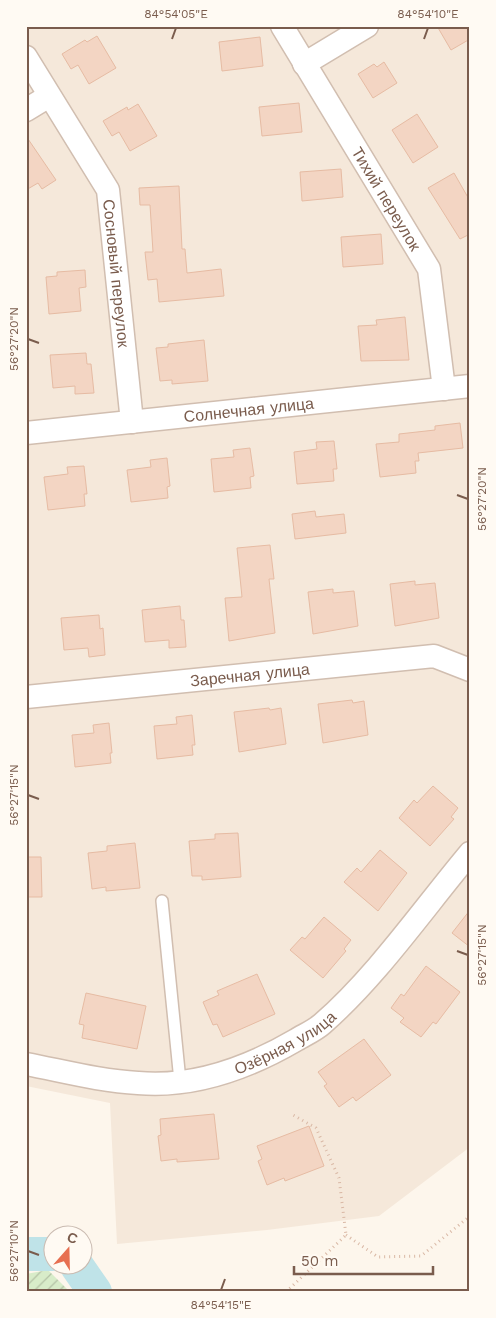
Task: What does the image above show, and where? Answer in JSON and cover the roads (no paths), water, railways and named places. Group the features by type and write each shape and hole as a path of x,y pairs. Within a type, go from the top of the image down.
{"street":[{"name":"Тихий переулок","path":"282,26 430,269 444,389"},
{"path":"304,64 367,26"},
{"name":"Сосновый переулок","path":"26,57 108,190 132,422"},
{"path":"26,110 49,96"},
{"name":"Солнечная улица","path":"26,433 470,386"},
{"name":"Заречная улица","path":"26,697 434,656 470,670"},
{"name":"Озёрная улица","path":"26,1064 140,1084 180,1081 225,1074 267,1057 320,1025 362,984 470,853"}],"lane":[{"path":"162,901 180,1081"}],"waterway":[{"path":"26,1254 42,1254"},
{"path":"84,1276 95,1292"}]}
